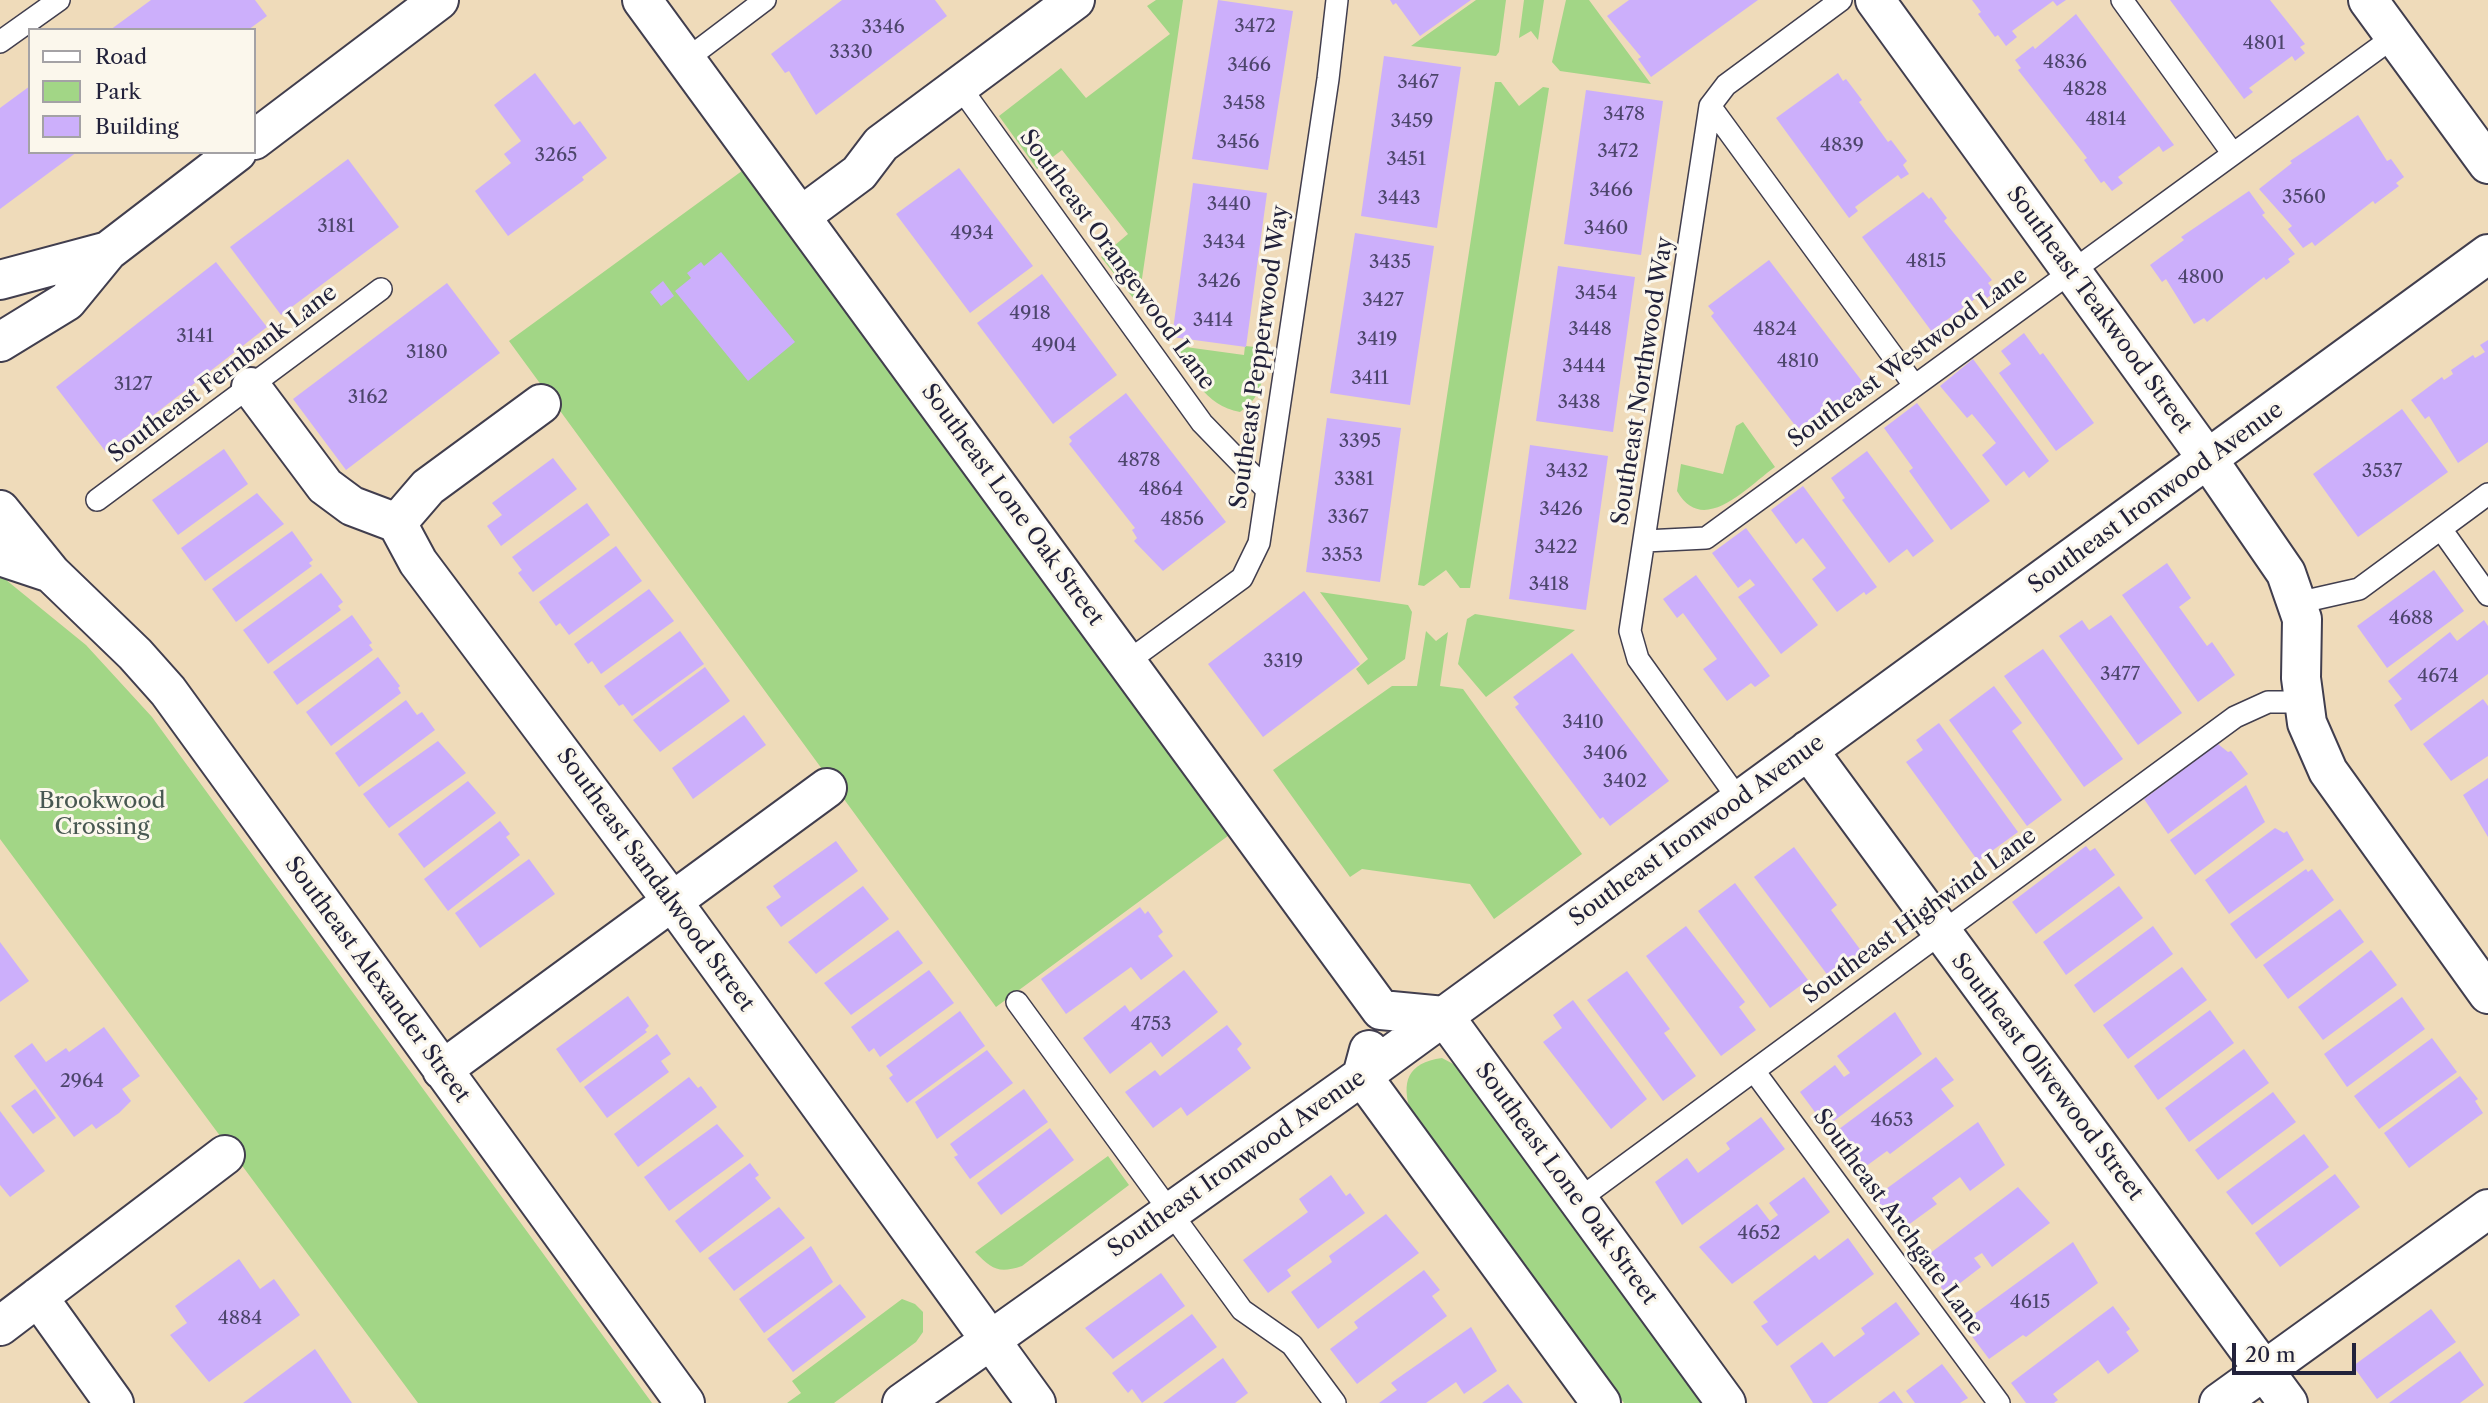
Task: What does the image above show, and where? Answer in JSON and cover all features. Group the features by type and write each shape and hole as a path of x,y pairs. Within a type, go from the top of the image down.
{"street":[{"path":"256,138 439,0"},
{"name":"Southeast Lone Oak Street","path":"642,0 1381,1010"},
{"path":"802,216 859,173 881,144 1075,0"},
{"name":"Southeast Teakwood Street","path":"1875,0 2073,271 2286,573 2302,620 2303,702 2307,723 2328,771 2488,994"},
{"path":"2368,0 2488,164"},
{"path":"0,342 67,301 108,251 234,154"},
{"path":"0,280 12,279 44,267 108,251"},
{"name":"Southeast Ironwood Avenue","path":"902,1403 1362,1076 2209,461 2488,254"},
{"path":"251,387 325,486 352,506 397,523 428,487 541,404"},
{"name":"Southeast Alexander Street","path":"0,510 51,573 135,654 168,691 685,1403"},
{"name":"Southeast Sandalwood Street","path":"397,523 418,562 671,901 1036,1403"},
{"name":"Southeast Alexander Street","path":"0,556 51,573"},
{"name":"Southeast Olivewood Street","path":"1808,750 1940,934 2288,1403"},
{"path":"442,1070 827,788"},
{"path":"1444,1016 1381,1010 1362,1076 1601,1403"},
{"name":"Southeast Lone Oak Street","path":"1444,1016 1726,1403"},
{"path":"0,1326 225,1155"},
{"path":"2219,1403 2488,1209"},
{"path":"38,1297 114,1403"}],"lane":[{"path":"0,42 59,0"},
{"path":"687,59 765,0"},
{"name":"Southeast Pepperwood Way","path":"1127,662 1241,578 1259,543 1328,79 1337,0"},
{"path":"1841,0 1726,85 1710,106 1914,385"},
{"path":"2122,0 2233,154"},
{"name":"Southeast Westwood Lane","path":"1645,541 1706,538 2395,36"},
{"name":"Southeast Orangewood Lane","path":"960,87 1202,424 1267,490"},
{"name":"Southeast Northwood Way","path":"1710,106 1630,631 1638,659 1739,800"},
{"name":"Southeast Fernbank Lane","path":"97,500 381,289"},
{"path":"2297,603 2358,589 2488,494"},
{"path":"2441,529 2488,594"},
{"name":"Southeast Highwind Lane","path":"1578,1200 2235,717 2268,702 2303,702"},
{"path":"1017,1002 1242,1310 1292,1345 1335,1403"},
{"name":"Southeast Archgate Lane","path":"1754,1071 1999,1403"}],"green space":[{"path":"1156,0 1183,0 1140,292 1133,298 1101,257 1128,234 1062,150 1037,169 999,116 1061,68 1086,98 1170,34 1147,6"},
{"path":"1476,0 1506,0 1499,52 1496,56 1411,46"},
{"path":"1524,0 1544,0 1538,40 1531,31 1519,38"},
{"path":"1566,0 1589,0 1651,84 1560,71 1552,62"},
{"path":"1495,82 1501,82 1519,106 1543,87 1549,88 1470,588 1460,588 1446,570 1424,586 1418,585"},
{"path":"746,168 1236,830 996,1007 509,341"},
{"path":"1171,345 1244,355 1245,346 1266,348 1259,391 1240,412 1228,409 1199,387"},
{"path":"1743,422 1775,467 1725,504 1712,509 1699,509 1688,504 1677,491 1681,464 1723,474 1736,426"},
{"name":"Brookwood Crossing","path":"0,575 86,645 152,717 652,1403 418,1403 0,839"},
{"path":"1320,592 1408,605 1412,612 1405,659 1368,685 1356,669 1368,659"},
{"path":"1475,614 1575,630 1486,697 1458,664 1467,619"},
{"path":"1426,631 1436,641 1448,632 1440,686 1463,689 1582,854 1494,919 1470,884 1362,869 1350,877 1273,770 1392,686 1417,686"},
{"path":"1442,1058 1457,1066 1705,1403 1624,1403 1411,1113 1407,1092 1410,1076 1421,1064"},
{"path":"1108,1156 1129,1185 1022,1266 1001,1270 975,1252"},
{"path":"902,1299 915,1304 923,1312 923,1332 916,1342 834,1403 787,1403 801,1393 792,1381"}],"building":[{"path":"151,0 255,0 267,16 251,28 113,28"},
{"path":"842,0 935,0 947,16 816,115 789,71 785,73 771,54"},
{"path":"1218,0 1293,11 1268,170 1192,159"},
{"path":"1390,0 1471,0 1420,36 1396,3 1393,5"},
{"path":"1629,0 1758,0 1651,77 1638,59 1641,57 1607,16"},
{"path":"1972,0 2066,0 2057,6 2053,1 2012,31 2017,37 2006,46 1998,35 1995,37 1978,14 1981,12"},
{"path":"2170,0 2270,0 2305,44 2300,47 2305,53 2295,61 2292,56 2249,88 2253,92 2244,99"},
{"path":"2076,14 2174,145 2163,152 2159,146 2118,177 2123,183 2112,191 2104,181 2101,183 2084,160 2087,158 2018,70 2021,68 2015,60 2033,46 2035,49"},
{"path":"1384,56 1461,67 1437,228 1361,216"},
{"path":"535,73 574,125 580,121 607,158 582,177 584,180 508,236 475,191 511,163 504,154 521,141 494,105"},
{"path":"1838,73 1862,100 1859,102 1888,142 1891,140 1907,161 1903,165 1909,174 1901,179 1898,175 1855,207 1858,211 1849,218 1776,118"},
{"path":"28,87 28,154 74,154 0,209 0,108"},
{"path":"1586,90 1663,101 1641,255 1564,244"},
{"path":"2358,115 2387,161 2391,159 2404,177 2396,183 2399,186 2375,204 2373,201 2315,246 2312,242 2303,248 2288,229 2292,226 2259,189 2292,163 2290,161"},
{"path":"348,159 399,227 281,315 230,247"},
{"path":"959,168 1033,266 970,313 896,214"},
{"path":"1193,183 1267,193 1246,347 1172,337"},
{"path":"2249,191 2265,213 2262,215 2295,254 2288,259 2290,262 2266,280 2264,277 2207,322 2204,318 2194,324 2166,279 2162,282 2150,265 2184,240 2181,237"},
{"path":"1923,192 1929,199 1931,197 1947,218 1944,221 1992,280 1988,283 1995,292 1987,298 1983,293 1940,325 1944,330 1935,336 1862,237"},
{"path":"1355,233 1434,246 1410,405 1330,393"},
{"path":"721,252 795,342 748,381 675,291 691,278 687,273 701,262 704,266"},
{"path":"1769,260 1868,389 1856,399 1852,394 1819,420 1822,422 1804,437 1711,316 1714,313 1708,306"},
{"path":"216,262 267,327 106,452 56,387"},
{"path":"1558,266 1635,277 1613,432 1536,421"},
{"path":"1042,274 1117,375 1053,424 977,323"},
{"path":"663,281 674,296 661,306 650,292"},
{"path":"447,283 500,353 346,470 293,399"},
{"path":"2024,333 2040,355 2043,353 2094,423 2056,451 1999,373 2011,364 2001,351"},
{"path":"2488,340 2488,442 2458,463 2429,416 2425,419 2411,400 2442,377 2444,380 2453,374 2451,370 2473,355 2475,358 2485,352 2480,345"},
{"path":"1973,359 2049,461 2029,478 2024,471 2006,486 1982,455 1996,443 1972,414 1967,418 1940,386"},
{"path":"1126,393 1226,522 1163,571 1134,541 1137,538 1132,530 1135,528 1069,444 1072,441 1069,437"},
{"path":"1917,403 1990,501 1951,530 1909,471 1913,468 1884,428"},
{"path":"2402,409 2448,472 2358,537 2313,474"},
{"path":"1327,418 1401,428 1380,582 1306,572"},
{"path":"1530,445 1608,456 1586,610 1509,599"},
{"path":"224,449 248,484 178,535 152,500"},
{"path":"1867,451 1934,541 1913,557 1907,549 1889,563 1842,500 1845,498 1831,478"},
{"path":"553,458 577,489 501,546 487,526 502,515 492,503"},
{"path":"1803,486 1877,587 1866,595 1864,592 1837,612 1812,579 1826,568 1803,538 1796,544 1771,510"},
{"path":"257,493 284,524 205,581 181,548"},
{"path":"587,503 610,535 533,592 518,573 522,570 512,557"},
{"path":"1746,528 1818,625 1781,654 1738,597 1755,585 1750,579 1738,588 1712,553"},
{"path":"292,531 313,560 309,563 312,566 236,622 212,589"},
{"path":"616,546 642,581 569,635 560,623 556,626 539,602"},
{"path":"2167,563 2191,598 2179,607 2207,646 2212,642 2235,675 2198,702 2122,595"},
{"path":"2434,570 2464,611 2387,668 2357,626"},
{"path":"321,573 343,602 338,606 341,610 268,664 243,630"},
{"path":"1696,575 1770,676 1755,687 1751,683 1727,701 1703,669 1717,659 1683,613 1677,618 1663,599"},
{"path":"649,589 674,621 601,674 592,661 588,664 574,644"},
{"path":"1304,591 1360,664 1263,737 1208,664"},
{"path":"352,615 372,643 369,645 373,650 297,705 273,672"},
{"path":"2111,615 2182,713 2138,745 2059,636 2082,620 2089,630"},
{"path":"2484,620 2488,626 2488,674 2411,731 2394,705 2402,699 2388,681 2450,632 2457,641"},
{"path":"680,631 704,664 632,716 623,704 619,706 604,686"},
{"path":"2043,649 2123,759 2084,787 2004,676"},
{"path":"1572,653 1669,781 1610,826 1603,817 1600,819 1515,707 1519,704 1513,697"},
{"path":"378,657 400,686 398,688 401,693 331,746 306,712"},
{"path":"705,667 730,701 660,752 633,720"},
{"path":"1994,686 2022,723 2012,731 2062,800 2027,826 1949,720"},
{"path":"2483,699 2488,706 2488,756 2451,781 2423,744"},
{"path":"406,700 417,715 422,712 435,730 359,787 335,753"},
{"path":"744,715 766,745 693,799 672,768"},
{"path":"1939,723 2018,832 1978,861 1906,762 1923,750 1916,740"},
{"path":"438,741 466,773 389,828 363,794"},
{"path":"2218,744 2228,752 2231,751 2248,774 2168,834 2144,799"},
{"path":"2488,778 2488,837 2463,795"},
{"path":"468,781 496,813 424,868 398,834"},
{"path":"2246,785 2265,822 2195,875 2170,840"},
{"path":"500,821 510,834 506,837 520,855 448,911 424,879"},
{"path":"2275,828 2284,833 2287,831 2304,860 2229,914 2205,880"},
{"path":"836,841 858,871 781,927 766,907 781,897 773,886"},
{"path":"2086,846 2090,851 2095,848 2115,875 2036,934 2012,902"},
{"path":"1794,847 1837,905 1831,910 1862,952 1829,977 1754,877"},
{"path":"529,859 555,894 480,948 455,913"},
{"path":"2306,869 2308,872 2312,869 2334,900 2256,959 2230,924"},
{"path":"1735,883 1808,980 1770,1008 1698,911"},
{"path":"863,886 889,919 816,974 788,942"},
{"path":"2119,886 2143,918 2066,975 2043,942"},
{"path":"1140,907 1145,914 1148,911 1163,932 1158,936 1173,956 1141,980 1131,967 1066,1014 1041,979"},
{"path":"2340,909 2364,942 2288,999 2263,965"},
{"path":"1686,926 1745,1002 1739,1007 1756,1030 1721,1056 1646,956"},
{"path":"2153,926 2173,954 2094,1013 2074,985"},
{"path":"898,930 923,963 851,1015 824,983"},
{"path":"0,942 29,981 0,1002"},
{"path":"2371,950 2397,985 2323,1040 2298,1007"},
{"path":"2182,967 2207,1000 2128,1059 2103,1025"},
{"path":"929,970 954,1003 880,1057 874,1048 869,1052 851,1027"},
{"path":"1184,970 1218,1012 1162,1057 1151,1042 1110,1074 1083,1038 1125,1005 1130,1012"},
{"path":"1627,971 1670,1029 1664,1033 1696,1076 1663,1101 1587,1000"},
{"path":"628,996 649,1026 645,1030 647,1032 580,1083 556,1049"},
{"path":"2402,997 2425,1029 2347,1087 2324,1054"},
{"path":"1573,1000 1647,1099 1611,1129 1543,1042 1562,1028 1553,1015"},
{"path":"2210,1010 2234,1043 2158,1100 2134,1066"},
{"path":"960,1011 985,1046 907,1103 889,1078 893,1075 886,1066"},
{"path":"1895,1012 1922,1054 1826,1127 1800,1092 1835,1065 1844,1077 1850,1073 1837,1056"},
{"path":"1227,1025 1242,1044 1237,1049 1251,1068 1187,1116 1181,1107 1153,1128 1125,1092 1155,1070 1160,1076"},
{"path":"104,1027 140,1076 122,1089 131,1101 119,1113 96,1129 92,1124 74,1137 14,1056 32,1043 46,1062 66,1048 69,1052"},
{"path":"657,1034 671,1054 661,1061 669,1072 607,1118 584,1087"},
{"path":"2432,1038 2457,1072 2379,1129 2354,1096"},
{"path":"2244,1049 2269,1083 2189,1142 2165,1108"},
{"path":"987,1050 1013,1083 937,1139 915,1102"},
{"path":"1936,1057 1954,1080 1941,1089 1954,1106 1890,1154 1887,1151 1858,1172 1831,1135"},
{"path":"2460,1076 2478,1099 2475,1101 2483,1113 2409,1168 2384,1133"},
{"path":"689,1077 698,1088 701,1086 717,1107 638,1167 614,1134"},
{"path":"35,1089 56,1118 33,1134 11,1106"},
{"path":"1024,1089 1048,1122 970,1179 954,1157 958,1155 950,1144"},
{"path":"2273,1092 2296,1122 2218,1180 2195,1150"},
{"path":"0,1111 45,1171 10,1197 0,1185"},
{"path":"1761,1117 1785,1149 1682,1225 1655,1182 1687,1158 1698,1173 1730,1149 1726,1143"},
{"path":"1978,1122 2005,1165 1970,1191 1960,1177 1932,1198 1937,1204 1900,1231 1875,1197"},
{"path":"717,1124 744,1156 669,1211 644,1177"},
{"path":"1050,1128 1074,1160 1001,1215 977,1183"},
{"path":"2304,1134 2329,1167 2252,1225 2226,1192"},
{"path":"750,1163 759,1175 755,1178 771,1198 700,1253 675,1221"},
{"path":"2335,1174 2360,1207 2280,1267 2255,1233"},
{"path":"1331,1175 1346,1196 1350,1193 1365,1213 1287,1270 1291,1276 1268,1293 1243,1260 1308,1212 1299,1199"},
{"path":"1804,1177 1830,1212 1732,1284 1699,1247 1757,1204 1770,1221 1778,1215 1769,1203"},
{"path":"2018,1187 2050,1223 1992,1267 1982,1253 1974,1258 1981,1267 1946,1294 1921,1260"},
{"path":"779,1207 805,1238 734,1291 708,1258"},
{"path":"1386,1214 1419,1253 1318,1329 1291,1292 1332,1262 1329,1256"},
{"path":"1848,1238 1874,1274 1777,1346 1761,1326 1768,1322 1753,1302 1815,1255 1819,1260"},
{"path":"2073,1242 2098,1283 2026,1337 2023,1335 1989,1359 1962,1323"},
{"path":"811,1246 833,1282 764,1333 739,1299"},
{"path":"239,1259 260,1289 274,1279 300,1315 209,1382 170,1335 187,1323 175,1306"},
{"path":"1424,1270 1440,1290 1432,1296 1447,1316 1357,1384 1330,1349 1358,1328 1354,1322"},
{"path":"1161,1273 1185,1306 1113,1359 1085,1328"},
{"path":"840,1284 866,1317 793,1372 767,1339"},
{"path":"1896,1302 1920,1334 1827,1403 1813,1403 1790,1366 1822,1342 1834,1357 1865,1334 1861,1328"},
{"path":"2113,1306 2130,1329 2126,1332 2139,1351 2108,1374 2098,1360 2053,1394 2058,1400 2054,1403 2026,1403 2011,1383"},
{"path":"2431,1309 2456,1342 2377,1399 2353,1366"},
{"path":"1192,1314 1217,1347 1142,1403 1132,1389 1128,1393 1112,1373"},
{"path":"1471,1327 1497,1371 1464,1394 1456,1382 1426,1403 1379,1403 1397,1390 1391,1383"},
{"path":"315,1349 352,1403 243,1403"},
{"path":"2460,1351 2484,1385 2460,1403 2389,1403"},
{"path":"1223,1358 1248,1393 1235,1403 1163,1403"},
{"path":"1942,1364 1968,1398 1960,1403 1915,1403 1906,1391"},
{"path":"1508,1384 1523,1403 1482,1403"},
{"path":"1894,1391 1903,1403 1878,1403"}]}
